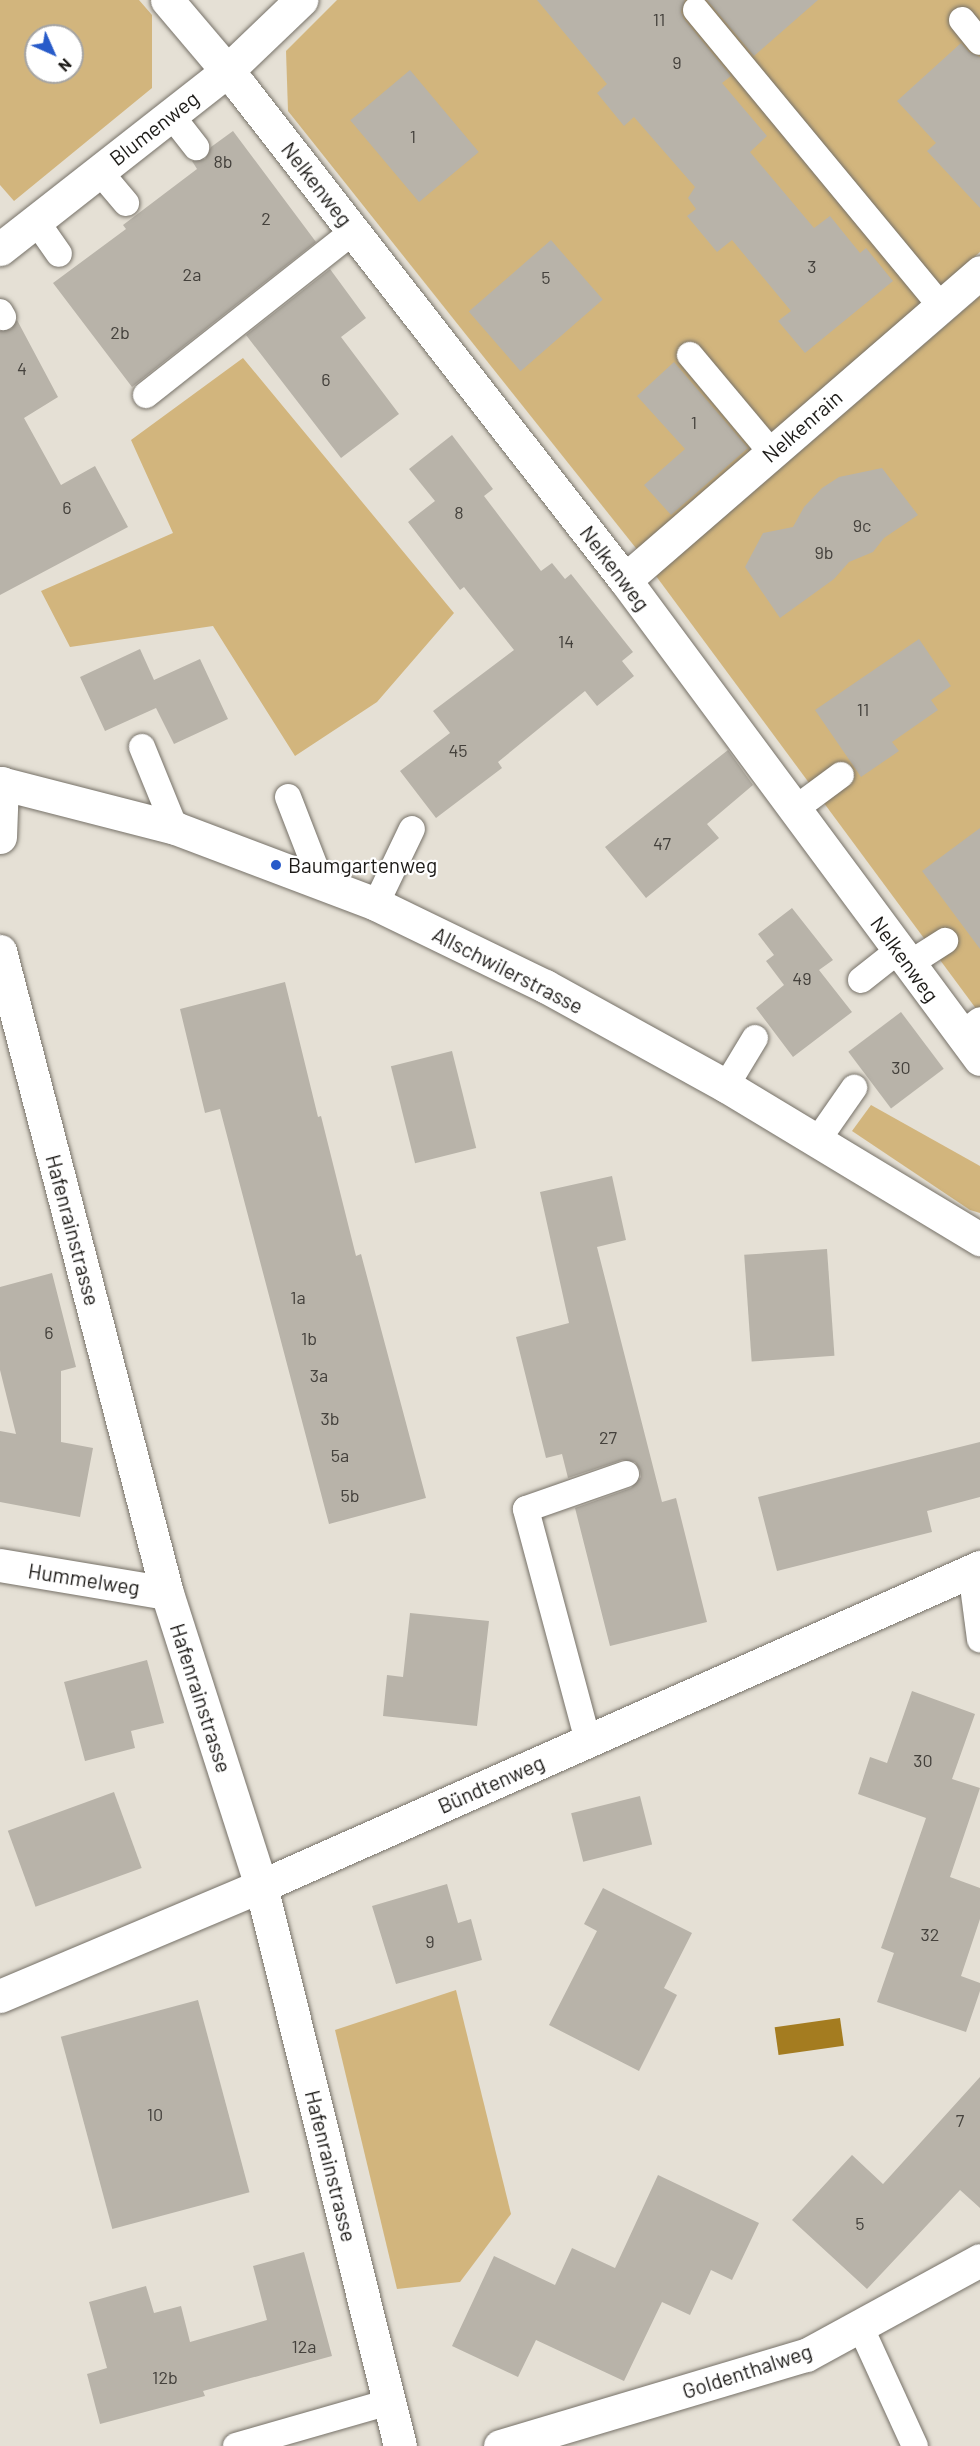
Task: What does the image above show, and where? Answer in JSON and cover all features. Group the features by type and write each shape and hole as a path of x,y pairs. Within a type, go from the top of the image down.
{"street":[{"name":"Nelkenweg","path":"167,0 234,78 354,231 625,580 904,957 974,1038"},
{"name":"Blumenweg","path":"0,249 171,115 234,78 301,0"},
{"name":"Nelkenrain","path":"625,580 980,272"},
{"name":"Allschwilerstrasse","path":"1,783 174,828 376,904 545,987 726,1086 980,1239"},
{"path":"0,837 1,783"},
{"name":"Hafenrainstrasse","path":"0,951 6,1000 167,1593 261,1886 400,2446"},
{"name":"Hummelweg","path":"0,1565 167,1593"},
{"name":"Bündtenweg","path":"0,1996 261,1886 975,1569"},
{"name":"Goldenthalweg","path":"500,2446 806,2355 980,2260"}],"lane":[{"path":"696,10 941,306"},
{"path":"962,20 980,42"},
{"path":"171,115 196,147"},
{"path":"99,171 126,203"},
{"path":"36,221 59,254"},
{"path":"146,395 354,231"},
{"path":"690,355 771,452"},
{"path":"142,747 174,828"},
{"path":"795,809 841,775"},
{"path":"288,797 321,882"},
{"path":"376,904 412,829"},
{"path":"861,980 904,957 945,941"},
{"path":"726,1086 755,1038"},
{"path":"817,1141 854,1088"},
{"path":"588,1742 526,1509 626,1473"},
{"path":"975,1569 980,1640"},
{"path":"860,2326 915,2446"},
{"path":"236,2446 389,2402"}],"shaded area":[{"path":"0,0 139,0 152,15 152,88 14,201 0,185"},
{"path":"337,0 980,0 980,252 643,557 288,111 286,51"},
{"path":"980,296 980,1014 656,576"},
{"path":"243,358 454,613 377,702 295,756 213,626 70,647 41,591 173,533 131,440"},
{"path":"871,1105 980,1166 980,1213 970,1210 852,1131"},
{"path":"456,1990 511,2214 460,2282 397,2289 335,2030"},
{"path":"840,2018 844,2046 779,2055 775,2027"}],"building":[{"path":"537,0 685,0 681,12 684,19 731,76 722,83 767,136 750,152 814,228 830,216 860,253 866,248 893,281 805,353 778,321 791,311 732,240 717,252 687,216 696,209 688,198 695,187 634,117 624,126 597,93 607,84"},
{"path":"707,0 818,0 754,56"},
{"path":"961,43 969,52 980,57 980,208 927,151 936,143 897,101"},
{"path":"410,70 479,152 419,202 350,120"},
{"path":"233,131 316,242 132,387 53,283 126,229 123,225 197,169 192,161 205,159 211,147"},
{"path":"551,240 603,300 521,371 469,312"},
{"path":"330,269 366,318 341,337 399,414 341,458 246,335"},
{"path":"17,320 58,397 24,418 61,485 95,466 128,527 0,595 0,331 11,329"},
{"path":"674,362 748,448 671,515 644,485 685,449 637,396"},
{"path":"452,435 493,489 484,496 541,571 552,563 565,579 571,574 633,652 622,661 634,676 597,706 585,691 498,762 502,768 436,818 400,771 450,733 433,711 514,650 464,587 460,590 408,522 435,501 409,469"},
{"path":"882,468 918,515 884,538 873,552 849,562 834,579 780,618 745,567 763,533 793,527 804,507 822,488 839,477"},
{"path":"919,639 951,686 931,700 938,710 892,742 899,751 861,777 815,710"},
{"path":"140,649 154,680 200,659 228,719 174,744 156,708 105,731 80,677"},
{"path":"728,750 753,785 707,824 719,838 646,898 605,847"},
{"path":"980,828 980,949 922,871"},
{"path":"792,908 833,960 819,970 852,1012 793,1057 756,1008 784,985 766,961 774,955 758,934"},
{"path":"285,982 318,1117 321,1116 356,1256 361,1254 426,1498 329,1524 220,1109 205,1113 180,1009"},
{"path":"901,1012 944,1069 891,1108 848,1052"},
{"path":"452,1051 476,1148 415,1163 391,1066"},
{"path":"612,1176 626,1240 597,1247 662,1502 676,1498 707,1622 610,1646 575,1508 631,1488 641,1477 640,1470 635,1462 622,1460 568,1478 562,1454 546,1458 516,1337 569,1323 540,1192"},
{"path":"827,1249 834,1356 752,1362 744,1255"},
{"path":"52,1273 76,1367 61,1371 61,1442 93,1448 80,1517 0,1502 0,1431 16,1434 0,1370 0,1287"},
{"path":"980,1442 980,1497 927,1511 932,1532 777,1571 758,1497"},
{"path":"410,1613 489,1621 477,1726 383,1716 387,1675 403,1677"},
{"path":"147,1660 164,1723 131,1731 135,1748 85,1761 64,1682"},
{"path":"912,1691 975,1714 952,1779 980,1788 950,1877 980,1888 980,1919 961,1976 980,1983 980,1991 966,2032 877,2002 894,1953 881,1948 926,1818 858,1794 870,1757 887,1763"},
{"path":"114,1792 142,1868 36,1907 8,1831"},
{"path":"640,1796 652,1845 583,1862 571,1813"},
{"path":"447,1884 458,1923 471,1919 482,1960 396,1984 372,1906"},
{"path":"603,1888 692,1933 664,1988 677,1995 639,2071 549,2025 597,1931 584,1924"},
{"path":"198,2000 250,2192 112,2229 61,2037"},
{"path":"980,2077 980,2208 960,2190 867,2289 792,2220 852,2155 883,2184"},
{"path":"658,2175 759,2223 732,2280 711,2270 690,2315 662,2302 624,2381 536,2340 518,2377 452,2346 494,2256 555,2285 572,2248 615,2268"},
{"path":"304,2252 332,2356 203,2391 205,2396 100,2424 87,2374 107,2368 89,2302 146,2286 154,2313 181,2306 190,2342 267,2320 253,2266"}],"place":[{"name":"Baumgartenweg","path":"276,865"}]}
